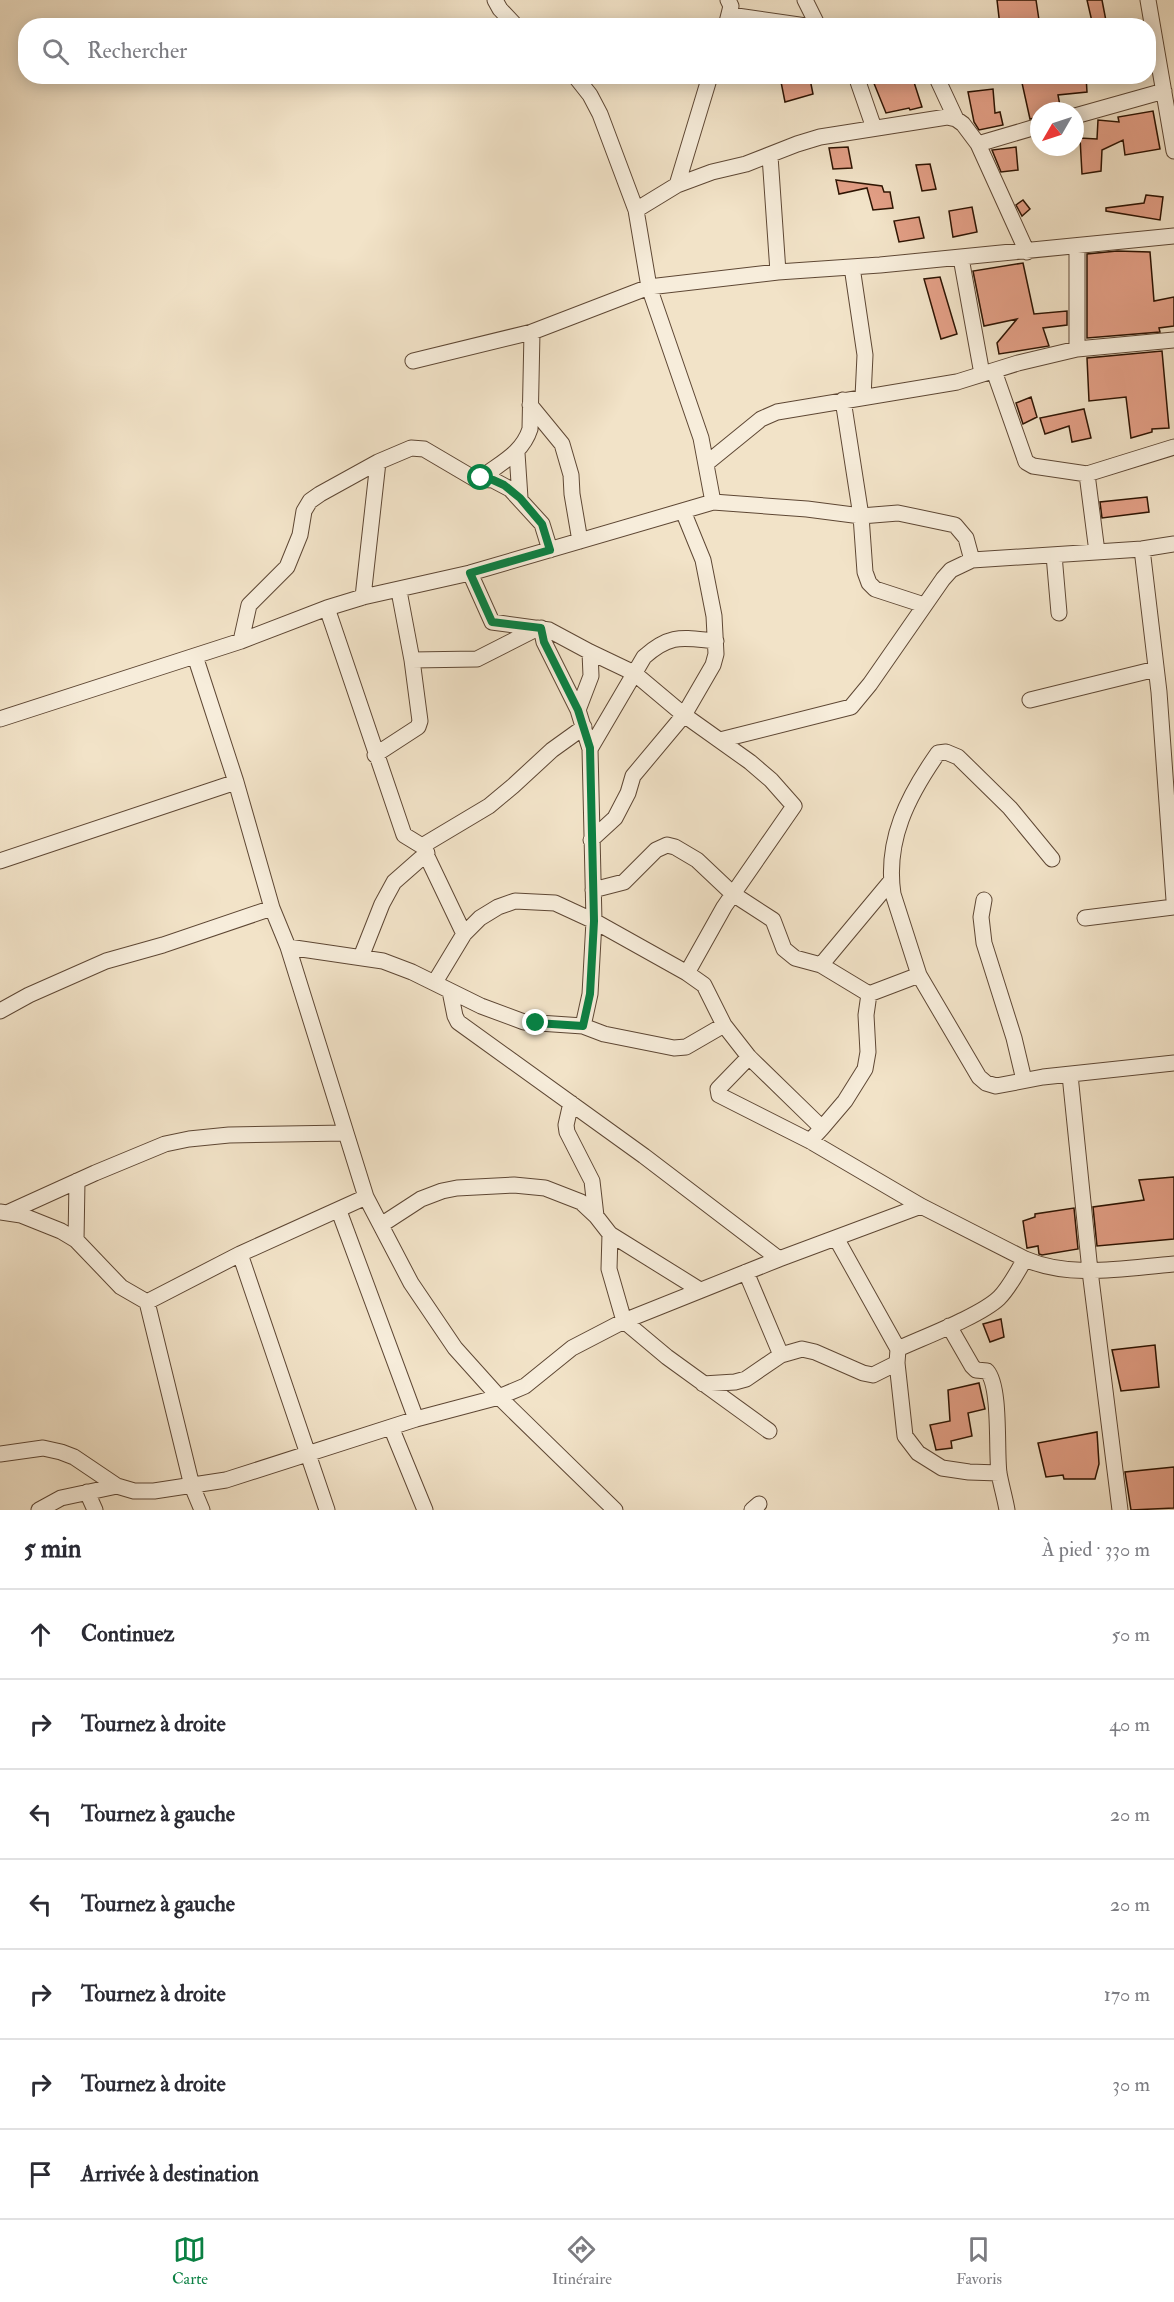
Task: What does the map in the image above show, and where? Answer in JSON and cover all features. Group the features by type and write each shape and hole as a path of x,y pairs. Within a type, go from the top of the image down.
{"street":[{"path":"495,0 508,18"},
{"path":"805,0 814,18"},
{"path":"1148,0 1151,18"},
{"path":"728,13 758,18"},
{"path":"1156,46 1174,151"},
{"path":"581,84 600,114 636,210 649,287 701,438 713,502"},
{"path":"677,185 708,84"},
{"path":"859,84 874,128"},
{"path":"940,84 956,119 978,144 1027,252"},
{"path":"1084,113 1164,91"},
{"path":"636,210 677,185 712,172 746,164 812,140 947,117 956,119"},
{"path":"978,144 1030,129"},
{"path":"770,156 778,272"},
{"path":"414,361 532,332 649,287 778,272 1027,252 1174,236"},
{"path":"1077,246 1077,349"},
{"path":"961,258 988,373 1026,462 1039,468 1087,474 1173,447 1174,464"},
{"path":"852,267 865,355 863,397"},
{"path":"481,478 517,453 530,429 532,332"},
{"path":"707,463 768,415 843,400 957,382 1077,349 1174,340"},
{"path":"843,400 861,516 865,573 869,583 875,589 924,605"},
{"path":"530,405 557,437 567,459 580,541"},
{"path":"241,642 249,605 256,595 287,567 300,535 304,511 310,501 378,462 411,448 424,449 469,476 493,480 504,485 520,498 542,524 550,550"},
{"path":"517,453 520,498"},
{"path":"363,597 378,462"},
{"path":"1087,474 1097,552"},
{"path":"0,719 241,642 327,608 363,597 399,591 470,573 713,502 807,509 861,516 898,513 955,525 966,538 972,560"},
{"path":"591,840 615,818 628,793 633,776 684,715 713,665 716,654 714,616 703,560 683,511"},
{"path":"720,740 851,708 948,573 972,560 1142,549 1174,544"},
{"path":"1142,549 1156,669 1167,692 1174,900"},
{"path":"1054,555 1059,613"},
{"path":"470,573 492,622 495,651"},
{"path":"375,755 418,727 420,721 412,660 399,591"},
{"path":"327,608 404,835 424,850 464,933"},
{"path":"492,622 540,628 558,633 590,652 634,673 684,715 771,780 794,807 734,894 687,973"},
{"path":"412,660 477,659 540,628"},
{"path":"540,628 544,642 578,710 590,748 594,921 590,994 583,1026"},
{"path":"590,748 644,657 666,640 680,638 716,640"},
{"path":"578,710 591,675 590,652"},
{"path":"195,656 236,782 272,908 288,947 366,1197 411,1283 455,1348 499,1397 615,1510"},
{"path":"591,675 613,663"},
{"path":"1030,700 1156,669"},
{"path":"361,957 382,904 394,882 424,850 489,806 552,750 584,727"},
{"path":"1052,859 1010,808 958,757 946,752 938,753 919,781 904,811 893,846 891,880 919,975 979,1077 986,1083 996,1086 1024,1080 1174,1063"},
{"path":"0,861 236,782"},
{"path":"593,890 624,882 656,850 667,845 675,847 697,860 734,894 773,920 784,949 795,958 821,965 869,993"},
{"path":"821,965 891,880"},
{"path":"984,900 981,917 984,943 1014,1038 1024,1080"},
{"path":"435,982 464,933 480,918 498,907 515,901 555,903 594,921 687,973 707,988 724,1025 750,1057 822,1128"},
{"path":"1085,918 1174,907"},
{"path":"0,1011 29,995 106,961 163,945 272,908"},
{"path":"288,947 383,961 524,1022 583,1026 604,1035 674,1048 686,1047 724,1025"},
{"path":"869,993 919,975"},
{"path":"450,991 458,1022 571,1103 779,1259"},
{"path":"810,1142 844,1101 865,1069 868,1052 866,1015 869,993"},
{"path":"750,1057 718,1089 717,1093 810,1142 921,1206 1024,1259 1059,1270 1174,1264"},
{"path":"1070,1075 1090,1270 1120,1510"},
{"path":"571,1103 566,1125 567,1132 592,1181 596,1216"},
{"path":"4,1212 165,1144 229,1135 346,1133"},
{"path":"76,1240 77,1181"},
{"path":"381,1225 421,1199 442,1191 514,1185 545,1188 581,1202 610,1234 700,1290"},
{"path":"147,1302 240,1254 366,1197"},
{"path":"0,1454 44,1448 61,1452 74,1457 117,1486 134,1491 192,1486 226,1480 416,1419 499,1397 525,1386 572,1348 624,1321 779,1259 921,1206"},
{"path":"339,1211 416,1419"},
{"path":"4,1212 45,1223 76,1240 110,1278 147,1302 192,1486 202,1510"},
{"path":"610,1234 609,1269 624,1321 703,1384 769,1431"},
{"path":"836,1238 898,1356 905,1436 918,1453 942,1468 999,1473"},
{"path":"240,1254 306,1455 327,1510"},
{"path":"703,1384 735,1382 746,1378 781,1355 802,1349 873,1375 898,1356 997,1300 1007,1289 1024,1259"},
{"path":"746,1272 781,1355"},
{"path":"949,1326 972,1366 976,1370 987,1371 990,1374 994,1390 999,1473 1007,1510"},
{"path":"391,1427 425,1510"},
{"path":"39,1510 62,1498 117,1486"},
{"path":"87,1492 94,1510"}],"building":[{"path":"997,0 1036,0 1039,18 999,18"},
{"path":"1087,0 1102,0 1105,18 1091,18"},
{"path":"781,84 811,84 813,94 785,102"},
{"path":"874,84 915,84 922,107 886,113"},
{"path":"1022,84 1086,84 1087,92 1058,95 1059,102 1030,102 1030,119"},
{"path":"993,89 995,113 1000,112 1003,125 979,130 974,122 968,92"},
{"path":"1153,111 1160,149 1125,155 1123,140 1102,150 1101,171 1082,174 1081,156 1084,156 1084,138 1097,139 1098,120 1119,122 1118,117"},
{"path":"848,147 852,168 833,169 829,148"},
{"path":"1016,147 1018,170 1001,172 992,150"},
{"path":"930,164 936,189 922,191 916,165"},
{"path":"836,180 882,186 884,192 890,192 893,208 873,210 867,188 839,194"},
{"path":"1146,195 1163,197 1160,220 1106,211 1106,208 1144,203"},
{"path":"1023,200 1030,209 1022,216 1016,205"},
{"path":"972,207 977,232 953,237 949,211"},
{"path":"919,217 924,238 899,242 894,221"},
{"path":"1117,251 1150,252 1154,301 1174,297 1174,326 1159,328 1160,332 1087,338 1087,254"},
{"path":"1023,263 1034,314 1067,311 1067,325 1043,328 1049,346 999,354 997,343 1017,319 984,326 973,271"},
{"path":"940,277 957,334 941,339 924,279"},
{"path":"1162,351 1169,428 1152,429 1152,432 1131,438 1126,397 1089,401 1087,358"},
{"path":"1031,397 1037,417 1023,424 1016,403"},
{"path":"1084,409 1091,438 1072,442 1069,426 1045,434 1040,418"},
{"path":"1147,497 1149,512 1102,518 1100,502"},
{"path":"1174,1177 1174,1239 1097,1246 1093,1207 1144,1200 1139,1180"},
{"path":"1074,1208 1078,1249 1042,1255 1039,1254 1038,1246 1027,1248 1023,1221 1035,1217 1035,1214"},
{"path":"1001,1319 1004,1337 990,1342 983,1324"},
{"path":"1155,1345 1159,1387 1121,1391 1112,1350"},
{"path":"979,1383 985,1409 968,1413 972,1436 951,1441 952,1448 936,1450 930,1425 950,1421 948,1390"},
{"path":"1097,1432 1099,1464 1095,1479 1064,1479 1063,1475 1046,1477 1038,1443"},
{"path":"1174,1467 1174,1508 1131,1510 1125,1472"}],"route":[{"path":"481,478 504,485 520,498 542,524 550,550 470,573 492,622 541,628 544,642 578,710 590,748 594,921 590,994 583,1026 536,1023"}]}
